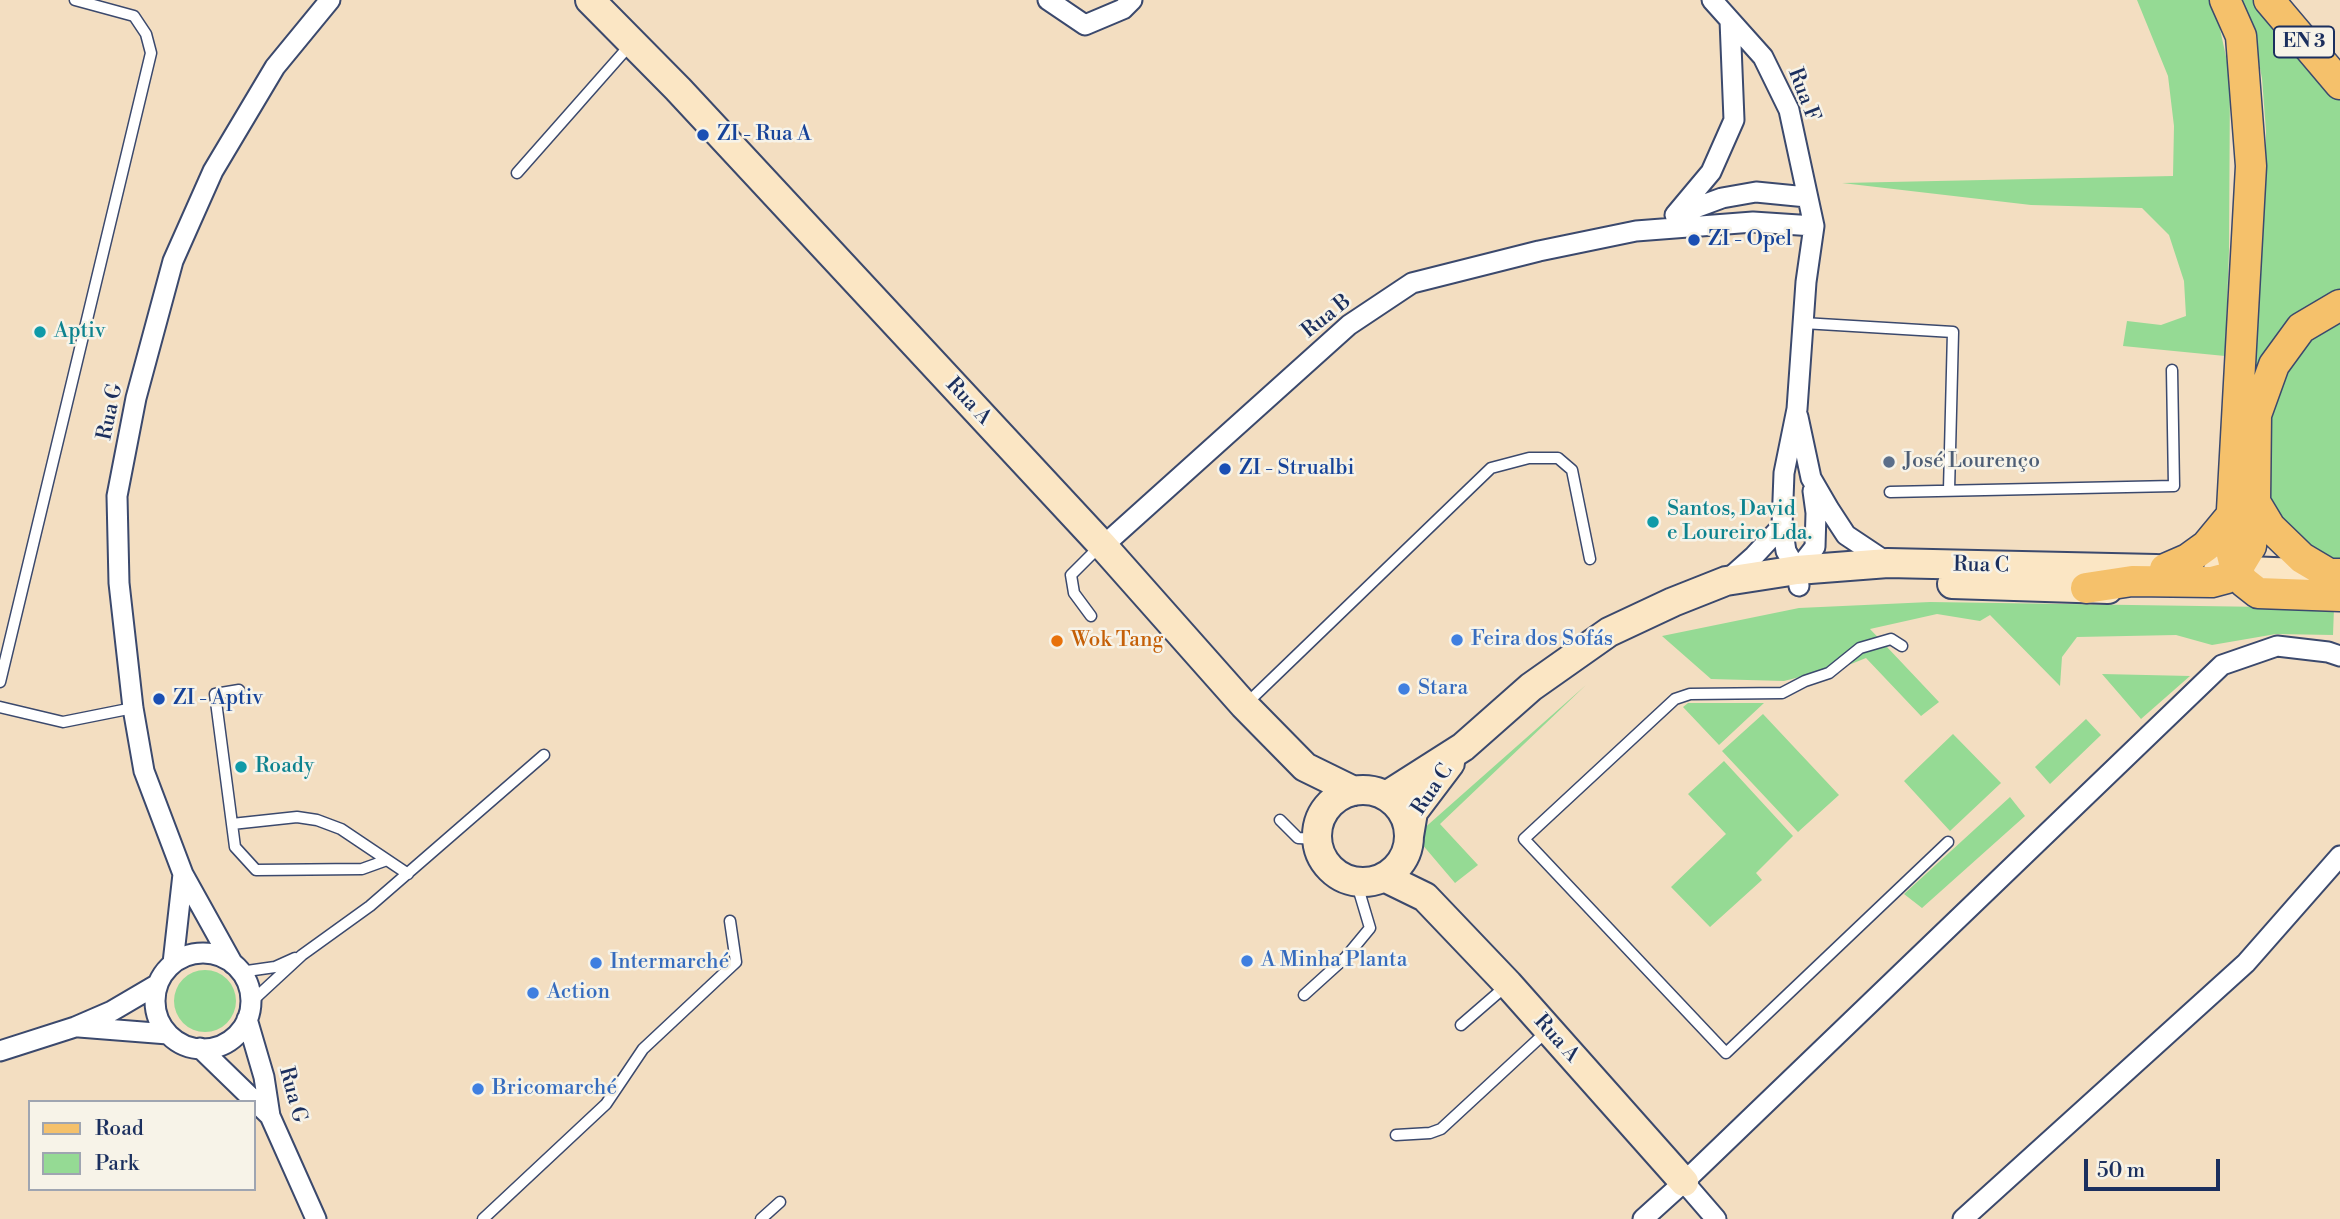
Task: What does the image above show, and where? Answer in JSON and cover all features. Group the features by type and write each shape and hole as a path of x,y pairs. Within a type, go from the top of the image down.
{"main road":[{"path":"2086,588 2132,582 2212,582 2227,578 2236,571 2250,546 2243,510 2251,166 2241,36 2225,0"},
{"name":"EN 3","path":"2269,0 2340,84"},
{"name":"EN 3","path":"2291,0 2340,60"},
{"path":"2165,569 2188,559 2206,546 2243,510 2256,415 2274,365 2301,328 2340,305"},
{"path":"2243,510 2270,527 2302,558 2336,581"},
{"path":"2236,571 2244,582 2258,593"},
{"name":"Rua C","path":"2258,593 2336,581"}],"street":[{"name":"Rua G","path":"237,968 183,874 144,771 133,708 119,583 117,496 136,398 173,261 213,171 275,67 330,0"},
{"name":"Rua A","path":"590,0 678,89 1102,546 1244,705 1305,767 1354,791"},
{"path":"1048,0 1085,25 1123,9 1132,0"},
{"name":"Rua F","path":"1712,0 1763,57 1789,110 1814,226"},
{"name":"Rua B","path":"1675,215 1711,172 1734,120 1730,20"},
{"name":"Rua B","path":"1636,231 1722,198 1756,192 1807,197"},
{"name":"Rua B","path":"1102,546 1349,325 1412,283 1539,251 1636,231 1753,222 1814,226"},
{"path":"1798,578 1786,551 1782,526 1784,473 1797,409 1814,226"},
{"path":"1797,409 1816,513 1815,547 1798,578"},
{"path":"1811,478 1846,535 1888,564"},
{"path":"1726,580 1754,556 1782,526"},
{"name":"Rua C","path":"1632,623 1798,578 1888,564 2236,571 2336,581"},
{"name":"Rua C","path":"1386,796 1463,747 1531,687 1609,632 1726,580 1798,578 2258,593"},
{"path":"1643,1219 2222,665 2277,646 2340,656"},
{"name":"Rua C","path":"1409,841 1413,812 1463,747"},
{"path":"1305,767 1321,826 1321,854 1329,867 1341,876 1356,881 1384,877 1403,859 1409,841 1403,813 1386,796 1364,790 1342,796 1321,826"},
{"name":"Rua A","path":"1409,841 1425,897"},
{"path":"1963,1219 2245,963 2340,856"},
{"path":"0,1051 75,1027 112,1011 158,984 173,963 183,874"},
{"name":"Rua A","path":"1384,877 1425,897 1508,985 1684,1182"},
{"path":"158,984 155,1002 158,1017 168,1034 183,1044 200,1048 219,1046 237,1034 248,1011 249,990 237,968 225,958 207,953 190,955 173,963"},
{"name":"Rua G","path":"248,1011 264,1077 270,1116 316,1219"},
{"path":"75,1027 168,1034"},
{"path":"200,1048 254,1100"},
{"path":"256,1102 270,1116"},
{"path":"1684,1182 1716,1219"}],"lane":[{"path":"0,682 151,53 146,34 135,16 75,0"},
{"path":"517,173 632,43"},
{"path":"1803,323 1953,332 1949,490"},
{"path":"1890,492 2174,486 2172,370"},
{"path":"1244,705 1491,468 1529,458 1558,458 1572,470 1590,559"},
{"path":"1091,616 1074,593 1071,575 1102,546"},
{"path":"1902,646 1891,639 1860,648 1829,673 1782,693 1690,694 1675,699 1524,839 1726,1053 1948,842"},
{"path":"239,690 215,695 235,847 256,870 362,869 387,860"},
{"path":"0,707 63,722 133,708"},
{"path":"248,1011 302,955 370,906 544,755"},
{"path":"232,824 296,817 317,820 341,830 408,874"},
{"path":"1280,820 1298,838 1321,826"},
{"path":"1304,995 1346,957 1370,928 1356,881"},
{"path":"483,1219 606,1104 643,1049 736,962 730,921"},
{"path":"237,968 275,967 302,955"},
{"path":"1461,1025 1508,985"},
{"path":"1396,1135 1430,1133 1441,1129 1548,1030"},
{"path":"761,1219 780,1202"}],"green space":[{"path":"2137,0 2213,0 2215,6 2230,75 2229,250 2225,356 2123,346 2127,321 2161,325 2186,316 2184,281 2169,235 2142,208 2031,205 1842,183 2173,176 2174,126 2168,76"},
{"path":"2241,0 2262,0 2340,98 2340,291 2250,395 2258,327 2259,251 2265,191 2266,131 2262,78 2254,39"},
{"path":"2340,308 2340,560 2308,548 2288,530 2272,503 2266,478 2270,400 2301,349"},
{"path":"1930,602 2334,608 2333,635 2276,634 2212,645 2176,635 2077,637 2062,657 2060,686 1990,615 1980,621 1937,614 1870,629 1939,702 1921,716 1866,658 1784,681 1711,679 1662,636 1799,608"},
{"path":"2102,674 2190,676 2141,719"},
{"path":"1586,685 1440,824 1478,865 1455,883 1421,843 1421,831"},
{"path":"1688,703 1764,703 1719,745 1683,707"},
{"path":"1763,714 1839,795 1798,832 1722,751"},
{"path":"2086,719 2101,735 2050,784 2035,767"},
{"path":"1953,734 2001,783 1950,831 1904,781"},
{"path":"1724,761 1793,836 1756,873 1762,880 1710,927 1671,887 1726,834 1688,794"},
{"path":"2010,797 2025,816 1922,908 1904,894"},
{"path":"199,970 211,970 227,979 234,989 234,1013 227,1023 211,1032 199,1032 188,1027 179,1018 174,1007 174,995 179,984 188,975"}],"place":[{"name":"ZI - Rua A","path":"703,135"},
{"name":"ZI - Opel","path":"1694,240"},
{"name":"Aptiv","path":"40,332"},
{"name":"José Lourenço","path":"1889,462"},
{"name":"ZI - Strualbi","path":"1225,469"},
{"name":"Santos, David e Loureiro Lda.","path":"1653,522"},
{"name":"Feira dos Sofás","path":"1457,640"},
{"name":"Wok Tang","path":"1057,641"},
{"name":"Stara","path":"1404,689"},
{"name":"ZI - Aptiv","path":"159,699"},
{"name":"Roady","path":"241,767"},
{"name":"A Minha Planta","path":"1247,961"},
{"name":"Intermarché","path":"596,963"},
{"name":"Action","path":"533,993"},
{"name":"Bricomarché","path":"478,1089"}]}
